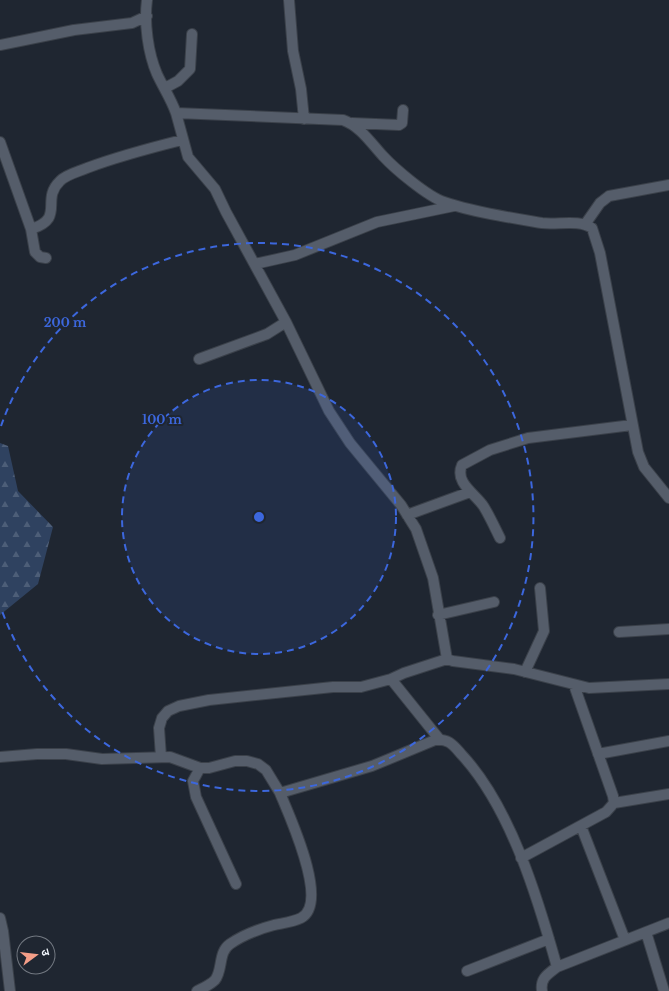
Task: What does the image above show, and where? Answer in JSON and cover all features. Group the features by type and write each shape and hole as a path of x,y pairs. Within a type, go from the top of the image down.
{"street":[{"path":"146,0 147,33 157,74 166,88 176,113 182,140 188,157 215,188 226,212 286,322 329,411 350,443 407,515 424,549 433,578 438,615 447,658"},
{"path":"289,0 293,51 301,89 304,118"},
{"path":"0,45 74,30 132,23 147,16"},
{"path":"166,88 178,81 190,69 192,34"},
{"path":"176,113 343,120 352,123 399,125 402,123 403,110"},
{"path":"352,123 385,158 417,185 442,201 543,223 586,223 592,228 598,247 638,452 644,467 669,498"},
{"path":"31,229 45,223 51,211 51,197 54,188 60,180 70,174 106,161 182,140"},
{"path":"0,142 31,229 36,255 46,258"},
{"path":"586,223 600,203 609,196 669,185"},
{"path":"255,264 295,255 377,222 456,205"},
{"path":"199,359 267,334 286,322"},
{"path":"500,538 484,506 470,492 460,475 462,465 490,450 528,438 632,425"},
{"path":"407,515 470,492"},
{"path":"525,672 544,631 540,588"},
{"path":"438,615 494,602"},
{"path":"620,632 669,630"},
{"path":"161,756 159,728 162,718 168,711 179,706 209,700 334,687 361,687 391,679 447,658 453,661 525,672 574,685 602,689 669,684"},
{"path":"391,679 440,740"},
{"path":"574,685 613,796 614,803"},
{"path":"280,793 372,766 440,740 450,742 474,768 493,796 521,858 557,967"},
{"path":"598,754 669,741"},
{"path":"0,757 36,754 66,754 102,759 161,756 170,757 200,768 209,768 235,761 247,761 258,764 266,770 280,793 304,853 310,888 311,902 309,909 302,917 260,929 241,937 228,946 223,954 216,978 197,991"},
{"path":"200,768 193,782 196,797 236,884"},
{"path":"521,858 606,812 614,803 669,794"},
{"path":"581,826 625,940"},
{"path":"0,918 4,931 10,991"},
{"path":"542,991 541,985 543,978 557,967 669,923"},
{"path":"646,932 664,991"},
{"path":"466,971 549,939"}],"green space":[{"path":"0,443 8,446 18,491 53,527 38,584 0,615"}]}
